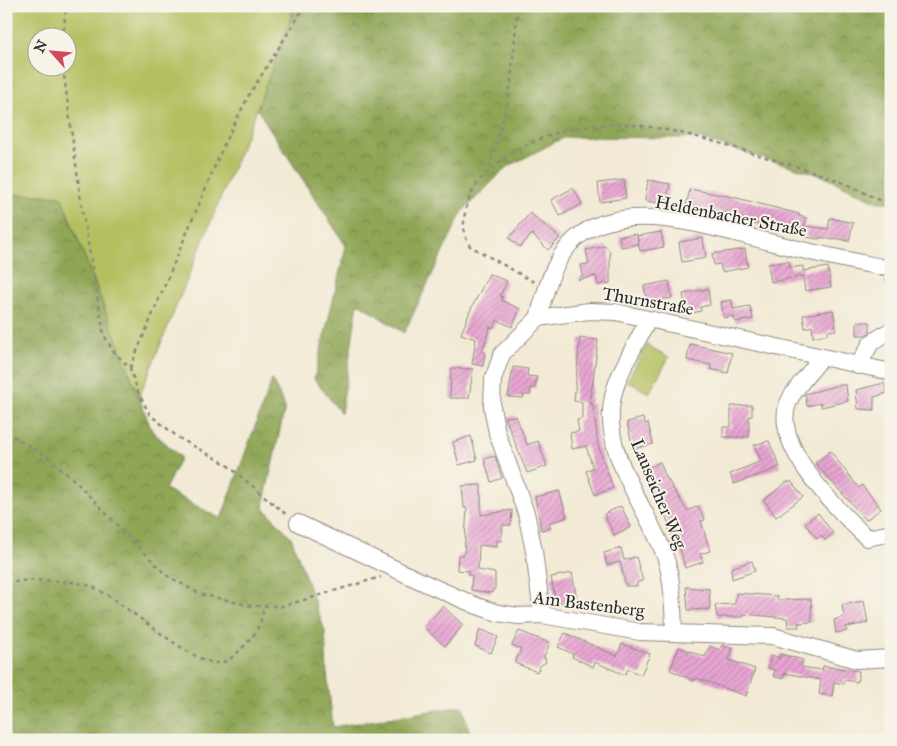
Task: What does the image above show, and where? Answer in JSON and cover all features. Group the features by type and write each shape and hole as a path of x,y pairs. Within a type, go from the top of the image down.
{"street":[{"name":"Heldenbacher Straße","path":"538,318 546,288 557,264 582,234 599,224 623,218 670,220 882,267"},
{"name":"Thurnstraße","path":"538,318 589,311 616,312 858,366 887,368"},
{"path":"538,318 502,354 493,379 492,407 497,433 526,513 534,551 542,616"},
{"name":"Lauseicher Weg","path":"648,320 616,387 610,421 618,456 666,559 672,596 674,632"},
{"path":"858,366 871,343 891,330"},
{"path":"821,358 788,402 785,428 792,447 813,479 867,538 891,533"},
{"name":"Am Bastenberg","path":"298,523 477,606 518,616 542,616 640,632 773,636 857,660 891,658"}],"path":[{"path":"65,28 66,6"},
{"path":"130,368 225,142 249,95 305,6"},
{"path":"489,170 492,149 506,107 511,81 514,63 514,29 519,6"},
{"path":"64,78 100,320 104,335 113,350 130,368 138,392 150,415 162,426 226,464 298,523"},
{"path":"546,288 474,250 466,240 464,229 467,206 475,188 489,170 510,154 536,141 565,131 599,125 634,125 677,132 839,181 891,205"},
{"path":"888,284 891,288"},
{"path":"6,432 48,458 68,474 166,574 200,594 264,607 299,602 401,571"},
{"path":"6,583 26,579 75,582 93,588 181,646 204,660 213,663 226,661 253,637 258,630 264,607"}],"green space":[{"path":"6,6 295,6 257,109 139,397 61,196 6,194"},
{"path":"295,6 891,6 891,202 878,202 820,175 697,138 565,137 507,167 462,212 404,333 358,303 341,413 314,379 346,246 257,109"},
{"path":"6,194 61,196 152,431 181,457 165,489 221,519 272,380 285,407 263,507 291,537 325,631 333,727 462,706 472,740 6,740"},
{"path":"647,345 669,357 649,393 627,381"}],"building":[{"path":"624,180 626,198 600,202 598,183"},
{"path":"648,180 670,184 666,204 645,201"},
{"path":"573,188 582,204 560,216 551,200"},
{"path":"690,189 733,197 799,214 799,216 806,218 803,233 745,222 745,219 729,215 729,213 686,206"},
{"path":"530,213 560,238 548,250 532,234 520,247 509,238"},
{"path":"830,218 853,223 849,241 835,238 834,240 806,237 806,226 828,229"},
{"path":"661,232 664,247 640,251 637,236"},
{"path":"637,234 638,244 621,247 619,236"},
{"path":"703,238 706,258 682,262 679,242"},
{"path":"606,246 610,252 610,283 598,285 596,276 578,280 583,275 581,265 589,264 586,250"},
{"path":"745,249 748,267 722,272 720,264 714,265 712,254"},
{"path":"789,261 790,268 803,266 803,271 828,267 831,287 805,291 803,276 771,282 768,264"},
{"path":"489,274 507,281 500,296 503,297 501,300 520,309 512,327 497,320 493,328 490,327 482,351 485,352 483,366 472,364 476,339 461,334 470,311"},
{"path":"669,281 672,298 647,302 644,286"},
{"path":"708,289 710,305 700,307 701,311 687,314 683,294"},
{"path":"732,300 733,309 750,306 753,319 735,322 734,316 724,318 721,302"},
{"path":"833,310 836,330 813,337 812,326 805,328 803,315"},
{"path":"857,322 870,322 870,332 865,335 857,335"},
{"path":"580,338 598,340 590,404 593,404 598,445 613,488 595,495 586,471 593,468 586,446 572,449 570,433 579,431 577,420 582,419 582,402 574,401"},
{"path":"690,344 732,353 728,373 710,369 711,365 687,360"},
{"path":"513,367 528,369 527,376 537,377 535,388 531,388 530,395 524,395 523,398 508,397"},
{"path":"451,368 473,369 469,398 450,398"},
{"path":"884,383 887,393 874,397 874,410 858,409 856,390"},
{"path":"839,385 846,385 848,401 821,407 821,403 807,406 805,394"},
{"path":"752,405 752,416 749,416 749,437 723,437 723,427 731,427 731,406"},
{"path":"516,416 527,445 538,441 547,466 527,473 505,417"},
{"path":"643,418 645,424 648,423 653,444 633,449 627,422"},
{"path":"471,436 477,460 459,465 453,442"},
{"path":"769,441 780,467 734,484 730,474 761,461 754,445"},
{"path":"830,451 859,488 862,485 881,509 866,520 815,463"},
{"path":"495,456 502,478 491,482 484,459"},
{"path":"660,462 665,475 687,511 698,506 705,520 701,521 710,551 700,554 703,562 685,568 680,548 677,549 668,527 670,526 644,470"},
{"path":"788,481 789,483 791,481 803,497 776,517 764,500"},
{"path":"481,485 481,515 512,510 511,525 503,525 501,541 497,540 497,547 479,545 478,570 495,573 495,588 491,593 471,590 472,575 468,575 468,571 457,570 458,555 464,555 467,508 464,508 462,486"},
{"path":"559,491 567,517 549,523 551,528 541,530 535,497"},
{"path":"621,506 631,527 614,535 604,514"},
{"path":"818,513 833,533 825,540 821,535 817,539 805,523"},
{"path":"621,548 624,560 636,557 643,581 637,582 637,586 626,586 620,562 607,565 604,553"},
{"path":"752,561 755,571 732,579 731,568"},
{"path":"572,573 577,600 556,603 551,577"},
{"path":"686,587 709,589 710,609 688,610"},
{"path":"736,593 777,596 777,600 811,599 812,622 798,623 799,627 788,627 787,618 743,614 743,617 717,617 715,605 735,604"},
{"path":"864,601 868,623 846,627 847,631 836,633 834,620 844,617 842,605"},
{"path":"443,606 463,625 445,646 424,628"},
{"path":"480,629 498,637 491,653 475,646"},
{"path":"519,631 550,643 544,656 546,662 541,665 537,672 515,663 521,649 512,645"},
{"path":"565,633 617,656 622,644 650,654 641,675 628,669 625,675 595,662 593,667 572,657 573,654 558,647"},
{"path":"722,645 733,649 729,660 755,669 746,696 697,678 695,681 670,670 679,647 705,657 710,646 720,650"},
{"path":"780,654 803,660 801,667 822,670 823,666 859,671 857,682 844,680 843,684 834,682 832,696 819,694 821,680 785,673 783,679 773,676 775,670 768,668 772,655 779,658"}]}
